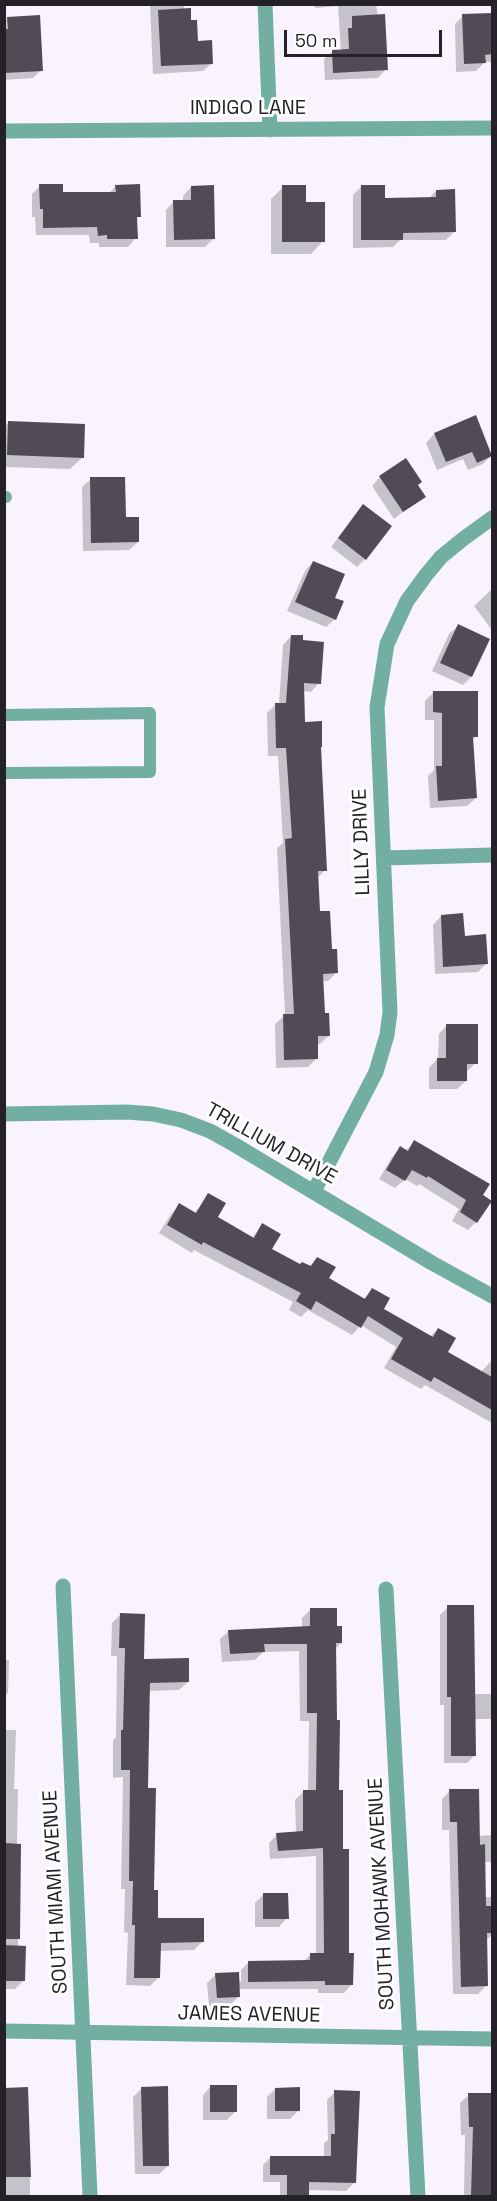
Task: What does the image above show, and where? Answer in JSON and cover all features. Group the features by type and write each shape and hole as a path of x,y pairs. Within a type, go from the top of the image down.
{"street":[{"path":"265,4 270,130"},
{"name":"INDIGO LANE","path":"4,131 492,129"},
{"name":"LILLY DRIVE","path":"314,1191 376,1072 387,1035 390,1012 377,707 387,644 407,601 441,557 492,518"},
{"path":"384,858 492,855"},
{"name":"TRILLIUM DRIVE","path":"4,1114 127,1112 153,1114 181,1120 210,1131 432,1263 492,1296"},
{"name":"SOUTH MIAMI AVENUE","path":"63,1586 90,2196"},
{"name":"SOUTH MOHAWK AVENUE","path":"386,1589 418,2196"},
{"name":"JAMES AVENUE","path":"4,2031 492,2039"}],"lane":[{"path":"4,715 150,713 150,772 4,773"}],"building":[{"path":"191,8 191,20 197,20 198,41 212,40 213,64 161,66 158,10"},
{"path":"492,13 492,54 485,55 486,63 464,64 462,14"},
{"path":"385,14 388,70 333,73 332,50 349,49 348,28 352,28 352,16"},
{"path":"40,15 43,71 4,73 4,29 8,29 7,17"},
{"path":"39,184 63,184 63,192 116,192 115,185 140,184 141,217 137,217 138,239 107,239 107,235 98,236 97,227 43,228"},
{"path":"214,185 215,239 174,240 173,200 191,200 191,186"},
{"path":"282,185 306,185 306,202 325,202 325,242 282,242"},
{"path":"361,185 385,185 385,198 436,197 436,190 455,189 456,232 403,233 403,240 361,240"},
{"path":"476,415 492,456 477,463 472,452 446,462 434,433"},
{"path":"8,421 85,424 84,458 7,455"},
{"path":"406,458 422,482 418,485 426,497 403,512 379,476"},
{"path":"90,477 125,477 126,517 139,517 139,542 91,543"},
{"path":"363,504 392,526 366,560 338,538"},
{"path":"313,561 345,574 335,598 344,601 336,620 295,602"},
{"path":"458,624 490,639 472,677 440,663"},
{"path":"291,635 303,635 303,640 324,642 321,684 304,683 305,722 322,721 321,747 327,871 318,871 320,911 330,911 332,949 337,949 338,973 323,974 325,1013 329,1013 330,1036 318,1036 318,1059 284,1060 283,1014 294,1014 285,839 292,838 286,748 276,748 275,703 286,703"},
{"path":"433,691 478,691 478,737 473,737 477,798 438,801 436,766 442,766 442,713 433,712"},
{"path":"463,913 465,936 486,934 488,964 443,967 441,915"},
{"path":"446,1024 478,1024 478,1064 467,1064 467,1081 437,1081 437,1058 446,1058"},
{"path":"414,1140 490,1184 483,1195 492,1201 477,1223 460,1212 466,1200 428,1176 427,1178 412,1170 405,1181 386,1170 400,1146 408,1151"},
{"path":"208,1193 226,1203 218,1217 254,1238 262,1223 281,1234 272,1249 300,1264 302,1262 311,1266 317,1257 336,1267 329,1278 365,1299 372,1288 390,1298 384,1309 433,1337 438,1328 456,1338 448,1352 492,1377 492,1410 434,1377 431,1382 391,1359 403,1338 368,1316 361,1328 316,1301 311,1310 296,1301 301,1293 203,1242 202,1245 167,1225 179,1203 196,1213"},
{"path":"447,1605 474,1605 476,1756 451,1756 451,1697 447,1697"},
{"path":"310,1608 337,1608 337,1626 342,1626 342,1643 336,1643 337,1720 340,1720 339,1790 343,1790 343,1849 349,1849 349,1953 354,1953 353,1985 325,1985 325,1981 248,1982 248,1961 310,1960 310,1953 324,1953 323,1848 278,1851 276,1833 303,1831 303,1790 316,1790 317,1713 307,1713 307,1644 264,1644 265,1652 230,1654 228,1630 310,1626"},
{"path":"120,1613 145,1614 144,1659 189,1658 189,1682 150,1683 148,1788 156,1788 154,1890 158,1890 158,1918 204,1918 204,1942 161,1943 160,1978 134,1978 133,1881 129,1881 130,1770 121,1770 125,1648 119,1648"},
{"path":"449,1789 479,1789 480,1845 485,1844 486,1906 492,1906 492,1933 487,1933 488,1986 461,1987 457,1822 450,1822"},
{"path":"4,1843 21,1844 20,1939 4,1939"},
{"path":"263,1893 288,1893 289,1919 263,1919"},
{"path":"4,1945 26,1946 25,1981 4,1981"},
{"path":"239,1972 240,1997 217,1998 215,1973"},
{"path":"210,2085 237,2085 237,2112 210,2112"},
{"path":"168,2086 169,2166 143,2166 141,2087"},
{"path":"28,2087 31,2177 4,2177 4,2088"},
{"path":"300,2087 300,2111 275,2111 275,2088"},
{"path":"334,2090 360,2091 356,2183 309,2182 309,2196 287,2196 287,2175 270,2175 270,2156 331,2156 331,2134 335,2134"},
{"path":"468,2093 492,2093 492,2196 471,2196 473,2127 469,2127"}]}
